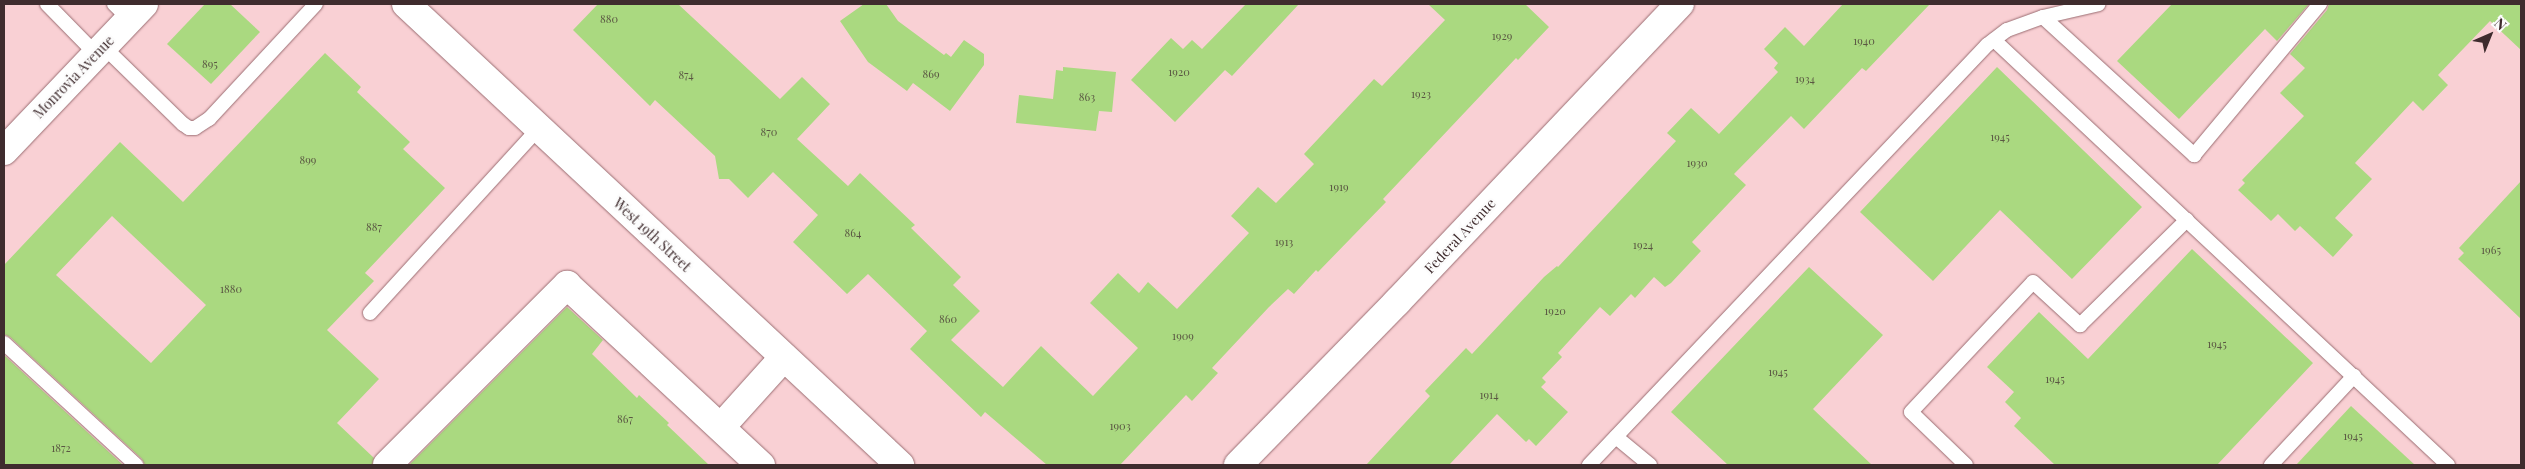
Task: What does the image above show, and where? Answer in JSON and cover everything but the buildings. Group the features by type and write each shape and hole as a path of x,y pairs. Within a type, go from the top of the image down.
{"street":[{"name":"West 19th Street","path":"406,4 900,465"},
{"name":"Federal Avenue","path":"1238,465 1398,302 1680,4"},
{"name":"Monrovia Avenue","path":"4,151 99,50 129,9"},
{"path":"387,465 566,285 761,465"},
{"path":"721,427 784,357"}],"lane":[{"path":"47,4 189,128 195,128 209,119 316,4"},
{"path":"1589,465 1994,40 2007,30 2043,17 2099,4"},
{"path":"2043,17 2194,155 2320,4"},
{"path":"1994,40 2448,465"},
{"path":"370,313 539,128"},
{"path":"1961,464 1911,412 2033,282 2080,325 2187,220"},
{"path":"4,343 136,465"},
{"path":"2271,465 2354,376"},
{"path":"1616,437 1650,465"}]}
